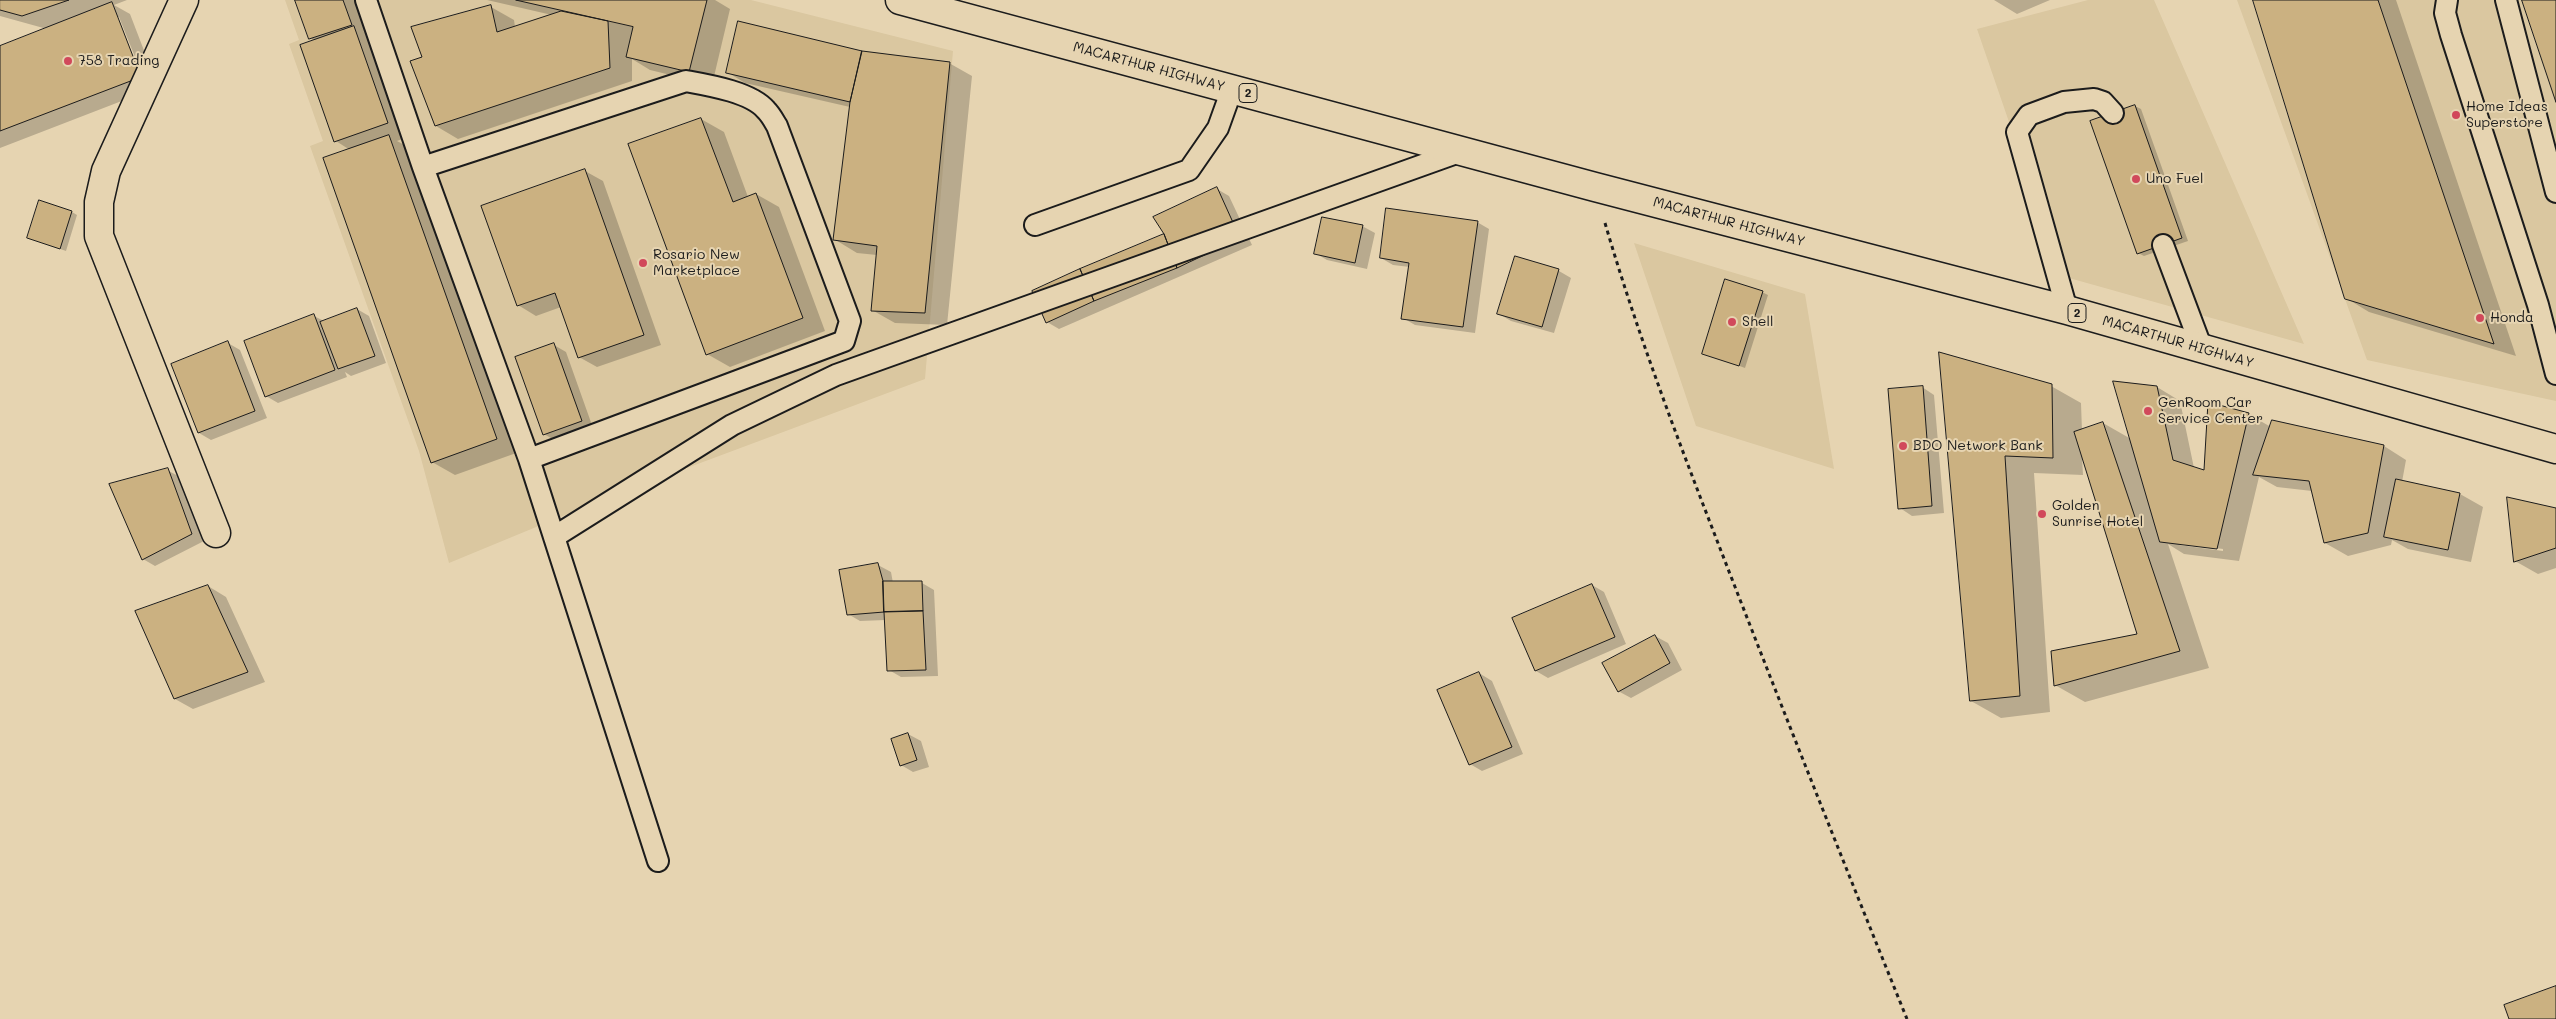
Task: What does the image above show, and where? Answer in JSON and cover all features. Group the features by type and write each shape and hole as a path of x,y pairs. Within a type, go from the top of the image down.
{"main road":[{"path":"184,0 106,171 98,202 99,236 216,534"},
{"name":"MACARTHUR HIGHWAY","path":"900,0 1595,187 2067,310 2556,449"}],"lane":[{"path":"366,0 423,168 529,459 658,861"},
{"path":"2448,0 2445,13 2451,35 2538,305 2556,374"},
{"path":"2506,0 2556,192"},
{"path":"423,168 686,81 718,87 746,97 766,108 777,126 850,321 844,342 529,459"},
{"path":"1035,225 1189,170 1218,128 1232,89"},
{"path":"2067,310 2017,132 2029,115 2064,102 2094,99 2103,102 2113,113"},
{"path":"554,537 732,425 836,375 1462,151"},
{"path":"2163,244 2202,349"}],"path":[{"path":"1595,187 1624,287 1672,424 1771,683 1907,1019"}],"shaded area":[{"name":"Rosario New Marketplace","path":"285,0 751,0 953,51 925,379 604,499 449,563 419,451 310,146 323,141 289,44 299,40"},
{"path":"2088,0 2154,0 2304,344 2062,276 1977,29"},
{"path":"2237,0 2556,0 2556,401 2367,360"},
{"path":"1634,243 1805,294 1834,469 1696,426"}],"building":[{"path":"0,0 69,0 22,16 0,10"},
{"path":"295,0 343,0 352,25 309,39"},
{"path":"516,0 707,0 689,72 626,57 633,27"},
{"path":"2253,0 2378,0 2494,344 2345,299"},
{"path":"2522,0 2556,0 2556,102"},
{"name":"758 Trading","path":"112,2 141,77 0,131 0,46"},
{"path":"491,5 497,32 561,11 608,21 610,68 435,126 410,61 422,57 411,27"},
{"path":"738,21 862,51 850,102 726,73"},
{"path":"354,26 388,123 334,142 300,45"},
{"path":"862,51 950,62 925,313 871,311 877,246 833,240 850,102"},
{"name":"Uno Fuel","path":"2135,105 2182,238 2137,254 2090,121"},
{"path":"701,118 733,202 756,193 803,318 706,355 628,144"},
{"path":"389,135 497,439 431,463 323,158"},
{"path":"585,169 644,335 578,358 555,293 517,306 481,206"},
{"path":"1217,187 1240,238 1177,268 1164,234 1153,217"},
{"path":"39,200 72,211 60,249 27,238"},
{"path":"1386,208 1478,221 1463,327 1401,319 1409,263 1380,258"},
{"path":"1322,217 1363,225 1355,263 1314,254"},
{"path":"1164,234 1177,268 1094,301 1080,269"},
{"path":"1515,256 1559,269 1542,327 1497,314"},
{"path":"1080,269 1094,301 1046,323 1032,291"},
{"name":"Shell","path":"1725,279 1763,291 1739,366 1702,354"},
{"path":"357,308 375,356 338,369 320,322"},
{"path":"314,314 335,370 265,397 244,341"},
{"path":"228,341 255,411 198,433 171,364"},
{"path":"554,343 582,421 543,435 515,357"},
{"path":"1939,352 2052,384 2053,458 2005,456 2020,696 1970,701"},
{"path":"2113,381 2157,386 2173,460 2204,470 2208,402 2249,413 2217,549 2160,542"},
{"path":"1923,386 1932,506 1898,509 1888,389"},
{"path":"2272,420 2384,445 2368,533 2324,543 2309,481 2253,475"},
{"path":"2103,422 2180,651 2054,686 2051,651 2137,634 2074,432"},
{"path":"168,468 192,534 142,560 109,484"},
{"path":"2396,479 2460,493 2448,550 2384,537"},
{"path":"2507,497 2556,508 2556,548 2514,562"},
{"path":"878,563 883,581 884,612 847,615 839,570"},
{"path":"883,581 922,581 923,611 884,612"},
{"path":"1592,584 1615,637 1535,671 1512,618"},
{"path":"208,585 248,672 174,699 135,611"},
{"path":"923,611 926,670 887,671 884,612"},
{"path":"1655,635 1670,663 1618,692 1602,663"},
{"path":"1479,672 1512,747 1469,765 1437,690"},
{"path":"908,733 917,760 900,766 891,739"},
{"path":"2556,986 2556,1019 2509,1019 2504,1005"}],"place":[{"name":"758 Trading","path":"68,61"},
{"name":"Home Ideas Superstore","path":"2456,115"},
{"name":"Uno Fuel","path":"2136,179"},
{"name":"Rosario New Marketplace","path":"643,263"},
{"name":"Honda","path":"2480,318"},
{"name":"Shell","path":"1732,322"},
{"name":"GenRoom Car Service Center","path":"2148,411"},
{"name":"BDO Network Bank","path":"1903,446"},
{"name":"Golden Sunrise Hotel","path":"2042,514"}]}
